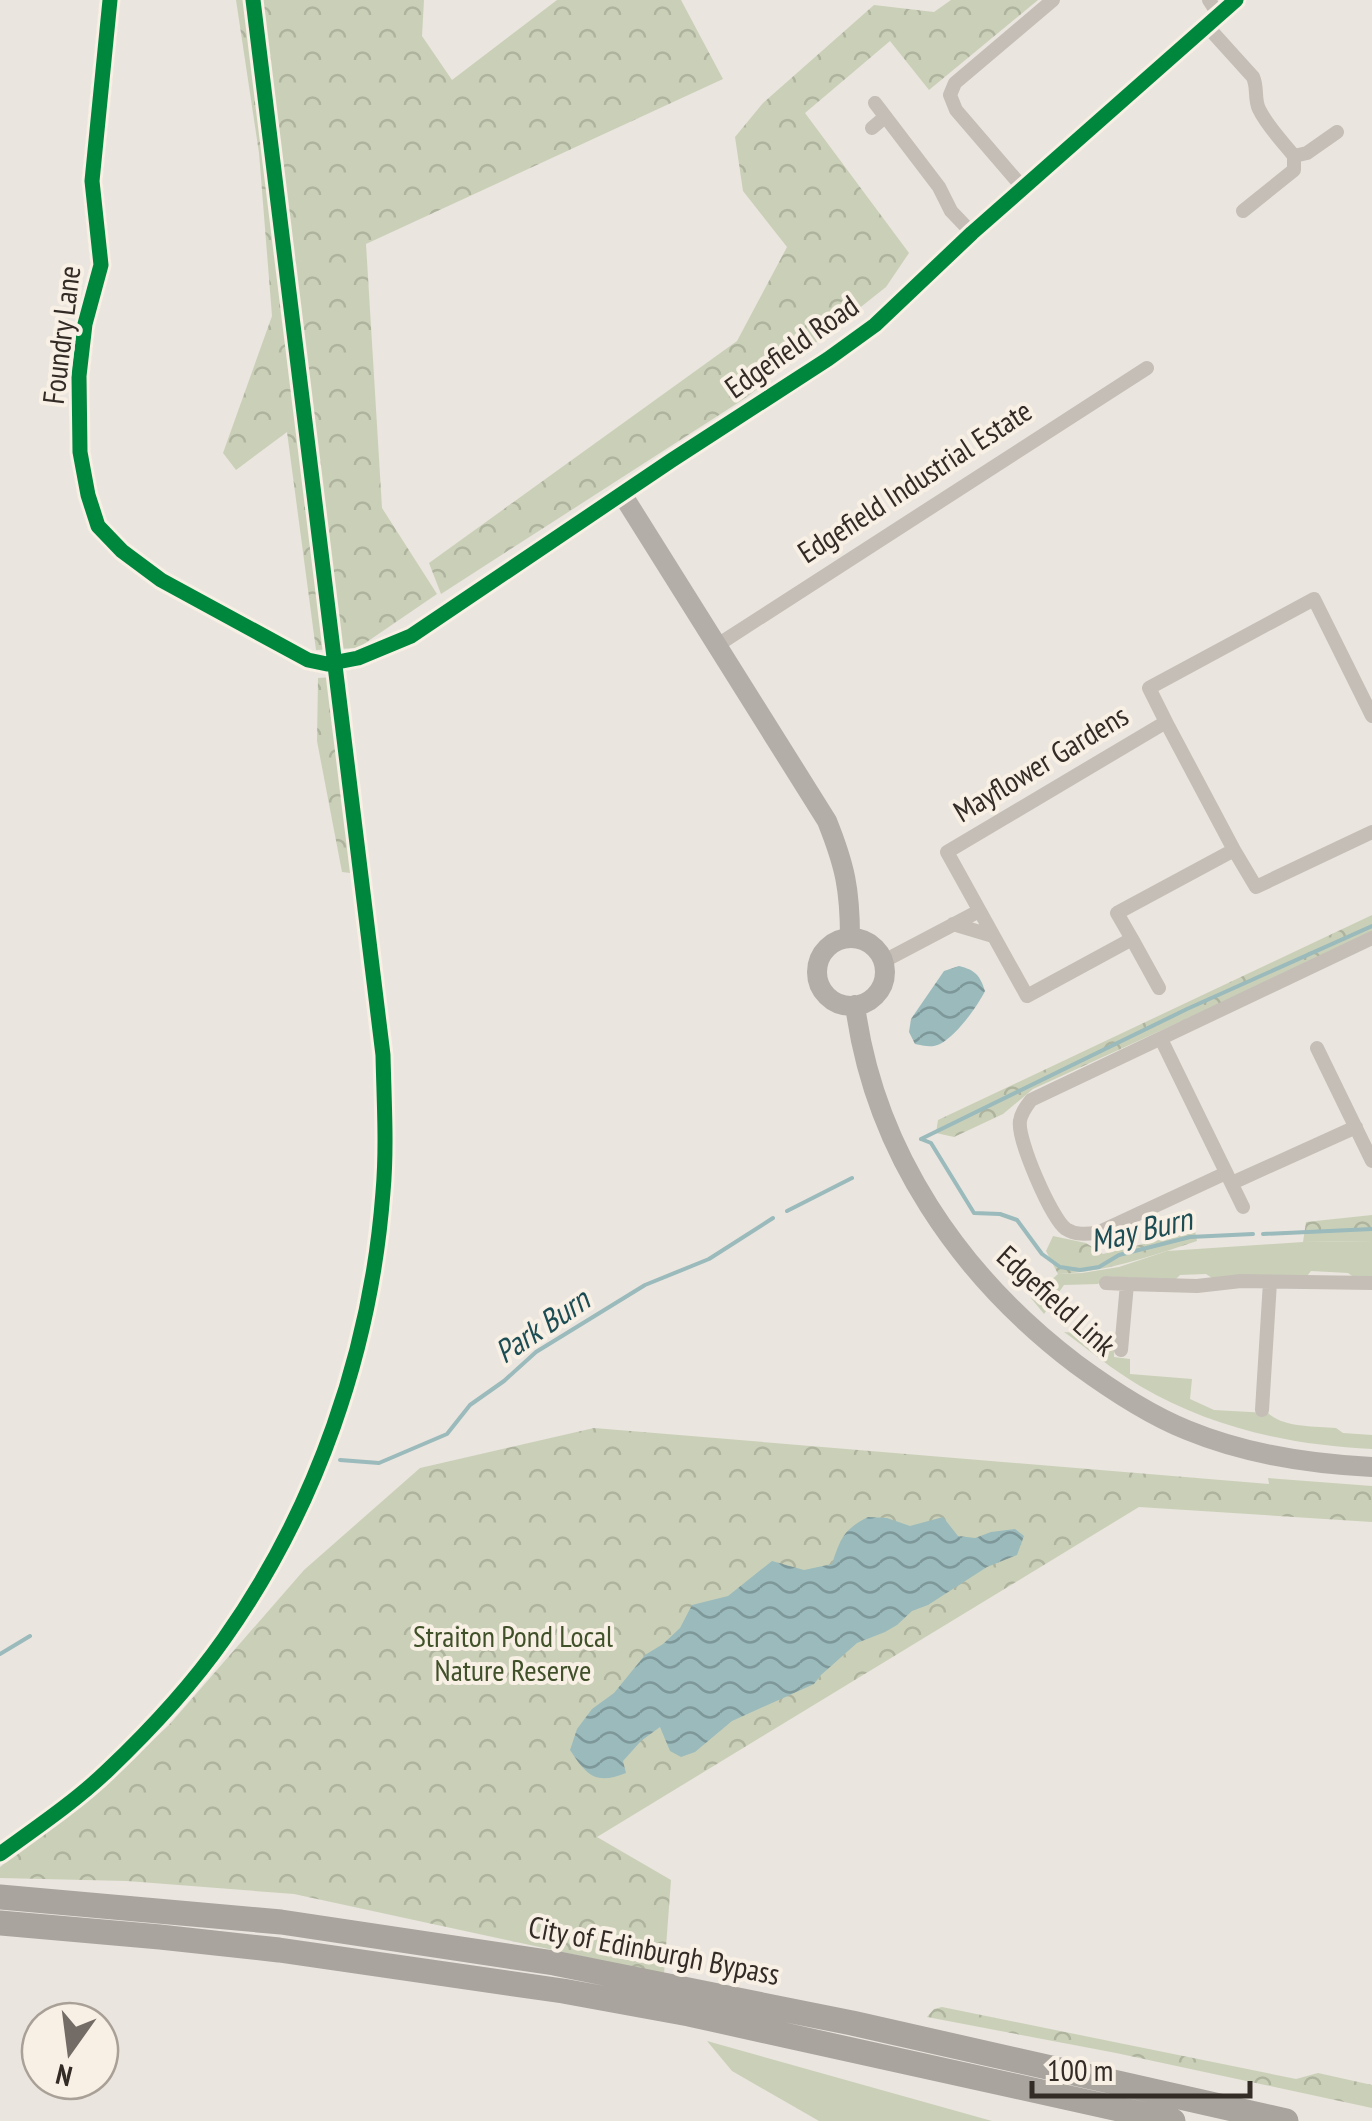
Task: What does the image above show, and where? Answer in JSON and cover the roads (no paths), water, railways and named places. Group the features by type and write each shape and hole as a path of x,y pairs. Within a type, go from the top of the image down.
{"highway":[{"name":"City of Edinburgh Bypass","path":"0,1897 281,1922 554,1963 957,2045 1286,2121"},
{"name":"City of Edinburgh Bypass","path":"0,1924 160,1936 402,1966 635,2004 1173,2121"},
{"path":"837,2046 1106,2121"}],"street":[{"name":"Foundry Lane","path":"110,0 92,181 101,265 85,324 79,376 80,452 98,526 161,580 308,660 327,664"},
{"path":"1024,188 956,110 950,94 954,83 1053,0"},
{"name":"Edgefield Road","path":"327,664 358,658 411,636 626,501 875,325 1211,13 1236,0"},
{"path":"1211,13 1256,84 1260,113 1294,156 1294,170 1243,211"},
{"path":"875,103 939,187 950,210 972,233"},
{"path":"872,128 885,117"},
{"path":"1294,156 1307,153 1337,132"},
{"name":"Edgefield Industrial Estate","path":"716,646 1147,368"},
{"path":"626,501 827,821 850,893 850,938"},
{"name":"Mayflower Gardens","path":"979,911 947,852 1166,722 1148,688 1314,599 1372,716"},
{"path":"1166,722 1256,887 1372,832"},
{"path":"1159,988 1118,913 1234,850"},
{"path":"884,961 979,911 1026,996 1132,939"},
{"path":"952,924 993,936"},
{"path":"850,938 871,944 879,951 885,978 870,1000 844,1005 826,994 818,963 822,953 850,938"},
{"path":"1356,1127 1097,1232 1082,1234 1067,1230 1055,1216 1022,1140 1019,1124 1031,1100 1372,938"},
{"name":"Edgefield Link","path":"855,1005 866,1070 892,1139 914,1183 964,1257 1026,1322 1114,1391 1185,1429 1275,1456 1372,1467"},
{"path":"1161,1040 1243,1206"},
{"path":"1317,1048 1372,1161"},
{"path":"1106,1283 1153,1287 1242,1281 1372,1283"},
{"path":"1262,1410 1270,1282"},
{"path":"1121,1350 1126,1284"}],"water":[{"path":"959,966 973,971 985,991 966,1020 946,1040 934,1046 915,1044 909,1032 911,1019 944,971"},
{"path":"868,1517 887,1518 910,1526 943,1517 958,1536 975,1538 1015,1529 1024,1536 1017,1555 987,1567 912,1611 897,1625 857,1643 814,1684 732,1721 695,1752 681,1757 670,1751 660,1727 623,1761 626,1773 600,1778 587,1772 570,1750 577,1729 645,1655 680,1628 692,1605 728,1596 772,1561 804,1570 832,1564 844,1536"}],"waterway":[{"path":"921,1139 1187,1009 1372,926"},
{"name":"May Burn","path":"921,1139 931,1143 974,1213 1000,1214 1017,1220 1042,1254 1060,1267 1099,1267 1119,1255 1190,1237 1253,1234"},
{"name":"Park Burn","path":"787,1211 852,1178"},
{"name":"Park Burn","path":"340,1460 379,1463 447,1434 470,1405 536,1352 645,1285 709,1259 773,1218"},
{"name":"May Burn","path":"1263,1234 1372,1229"},
{"name":"Park Burn","path":"0,1654 30,1636"}],"park label":[{"name":"Straiton Pond Local Nature Reserve","path":"513,1654"}]}
